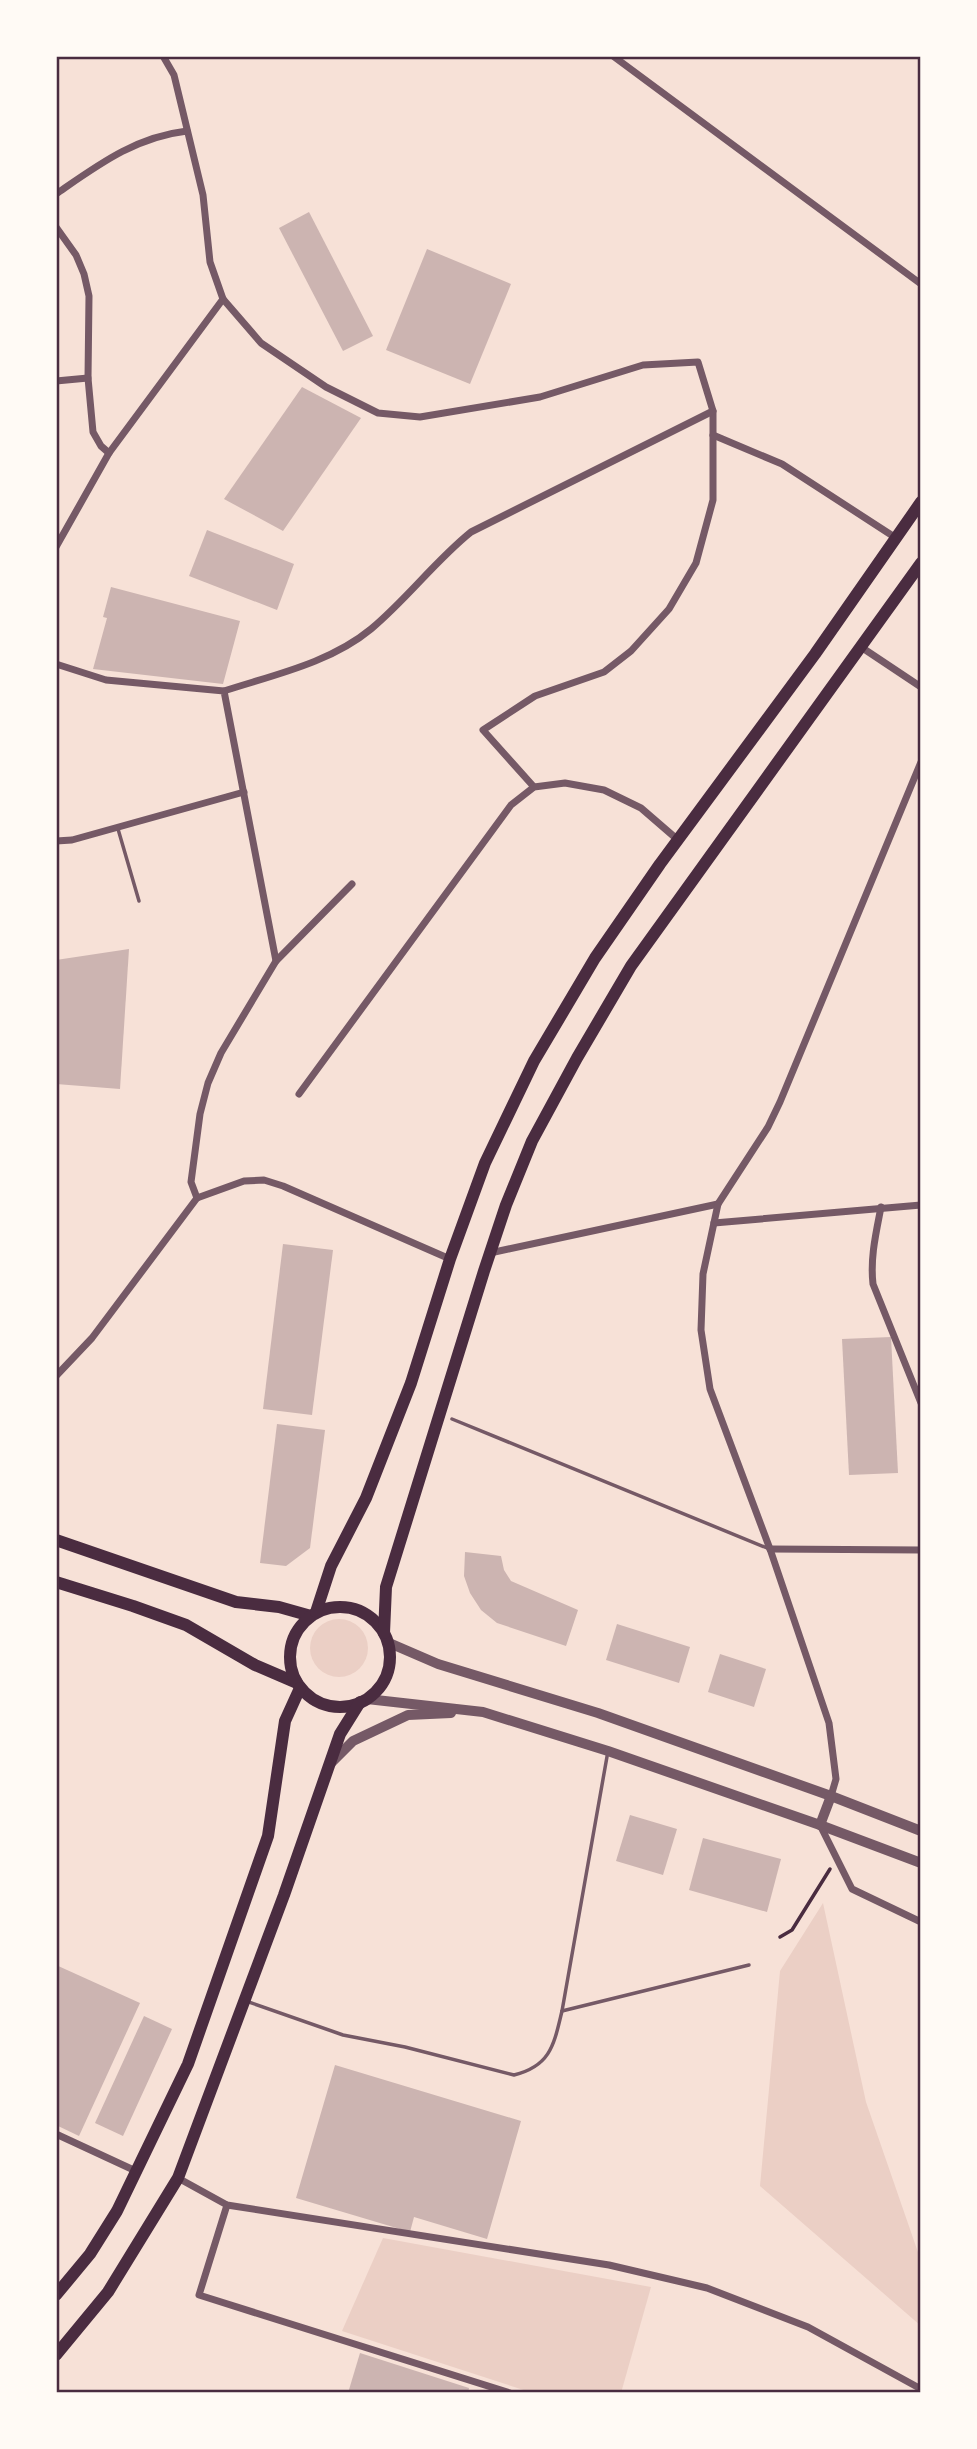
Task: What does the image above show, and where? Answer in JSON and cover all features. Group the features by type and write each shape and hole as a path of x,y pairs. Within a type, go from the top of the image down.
{"main road":[{"path":"314,1614 331,1566 366,1497 411,1383 450,1259 485,1163 534,1061 595,958 816,654 921,502"},
{"path":"56,2355 108,2292 178,2178 340,1734 364,1700 379,1689 386,1676 390,1662 385,1637 386,1587 490,1253 532,1141 631,966 921,563"},
{"path":"56,1540 236,1602 314,1614"},
{"path":"56,1582 186,1625 255,1665 299,1685"},
{"path":"364,1700 339,1707 311,1698 293,1675 289,1661 290,1646 295,1633 314,1614 328,1608 354,1609 376,1622 385,1637"},
{"path":"56,2295 90,2254 117,2211 188,2064 268,1836 285,1721 299,1685"}],"street":[{"path":"163,56 174,75 203,195 210,262 223,299 261,343 326,387 378,413 421,417 540,397 643,365 698,362 713,411 713,435 712,500 696,564 669,609 631,651 604,672 534,696 483,730 534,787"},
{"path":"613,56 921,284"},
{"path":"56,194 127,147 157,136 187,131"},
{"path":"56,227 76,255 84,274 89,296 88,378 93,432 101,446 109,453"},
{"path":"56,547 109,453 223,299"},
{"path":"56,381 88,378"},
{"path":"56,664 106,680 224,691 320,659 370,630 471,532 713,411"},
{"path":"713,435 782,464 896,538"},
{"path":"861,648 921,687"},
{"path":"224,691 276,961"},
{"path":"921,762 780,1102 768,1127 718,1204 703,1274 701,1330 710,1389 770,1549 829,1723 836,1779 820,1825 852,1889 921,1922"},
{"path":"299,1094 511,805 534,787 565,783 604,790 641,808 678,841"},
{"path":"56,841 72,840 244,792"},
{"path":"197,1198 191,1182 200,1114 208,1083 221,1053 276,961 352,884"},
{"path":"56,1376 92,1339 197,1198 244,1181 264,1181 283,1186 450,1259"},
{"path":"490,1253 718,1204"},
{"path":"715,1223 921,1205"},
{"path":"881,1207 872,1259 873,1284 921,1403"},
{"path":"770,1549 921,1550"},
{"path":"385,1637 438,1664 598,1713 921,1831"},
{"path":"364,1700 483,1712 608,1751 921,1863"},
{"path":"330,1763 354,1741 408,1714 483,1712"},
{"path":"56,2134 138,2172"},
{"path":"178,2178 226,2205 609,2266 707,2288 808,2327 921,2389"},
{"path":"226,2205 199,2295 510,2393"}],"lane":[{"path":"117,827 139,901"},
{"path":"452,1419 770,1549"},
{"path":"244,2001 343,2035 514,2075 528,2072 548,2054 555,2042 608,1751"},
{"path":"562,2011 750,1965"}],"path":[{"path":"780,1937 792,1930 837,1859"}],"shaded area":[{"path":"333,1619 345,1619 360,1627 368,1642 368,1654 360,1669 345,1677 333,1677 318,1669 310,1654 310,1642 318,1627"},
{"path":"823,1903 866,2102 921,2261 921,2326 760,2186 780,1971"},
{"path":"383,2238 651,2287 621,2393 533,2393 342,2331"}],"building":[{"path":"309,212 373,336 343,351 279,228"},
{"path":"427,249 511,284 470,384 386,350"},
{"path":"302,387 361,418 283,531 224,499"},
{"path":"207,530 294,564 277,610 189,576"},
{"path":"111,587 240,621 223,684 93,669 107,618 103,617"},
{"path":"129,949 120,1089 56,1084 56,960"},
{"path":"283,1244 333,1250 312,1415 263,1409"},
{"path":"891,1337 898,1473 849,1475 842,1339"},
{"path":"277,1424 325,1430 310,1548 286,1566 260,1563"},
{"path":"465,1552 501,1556 504,1570 511,1581 578,1610 566,1646 497,1623 481,1610 470,1593 464,1576"},
{"path":"617,1624 690,1647 679,1683 606,1660"},
{"path":"720,1654 766,1669 754,1707 708,1692"},
{"path":"630,1815 677,1829 663,1875 616,1861"},
{"path":"703,1838 781,1859 767,1912 689,1890"},
{"path":"56,1965 140,2003 79,2136 56,2125"},
{"path":"144,2016 172,2029 123,2136 95,2123"},
{"path":"335,2065 521,2121 487,2239 414,2217 410,2232 296,2198"},
{"path":"360,2353 469,2388 468,2393 348,2393"}]}
